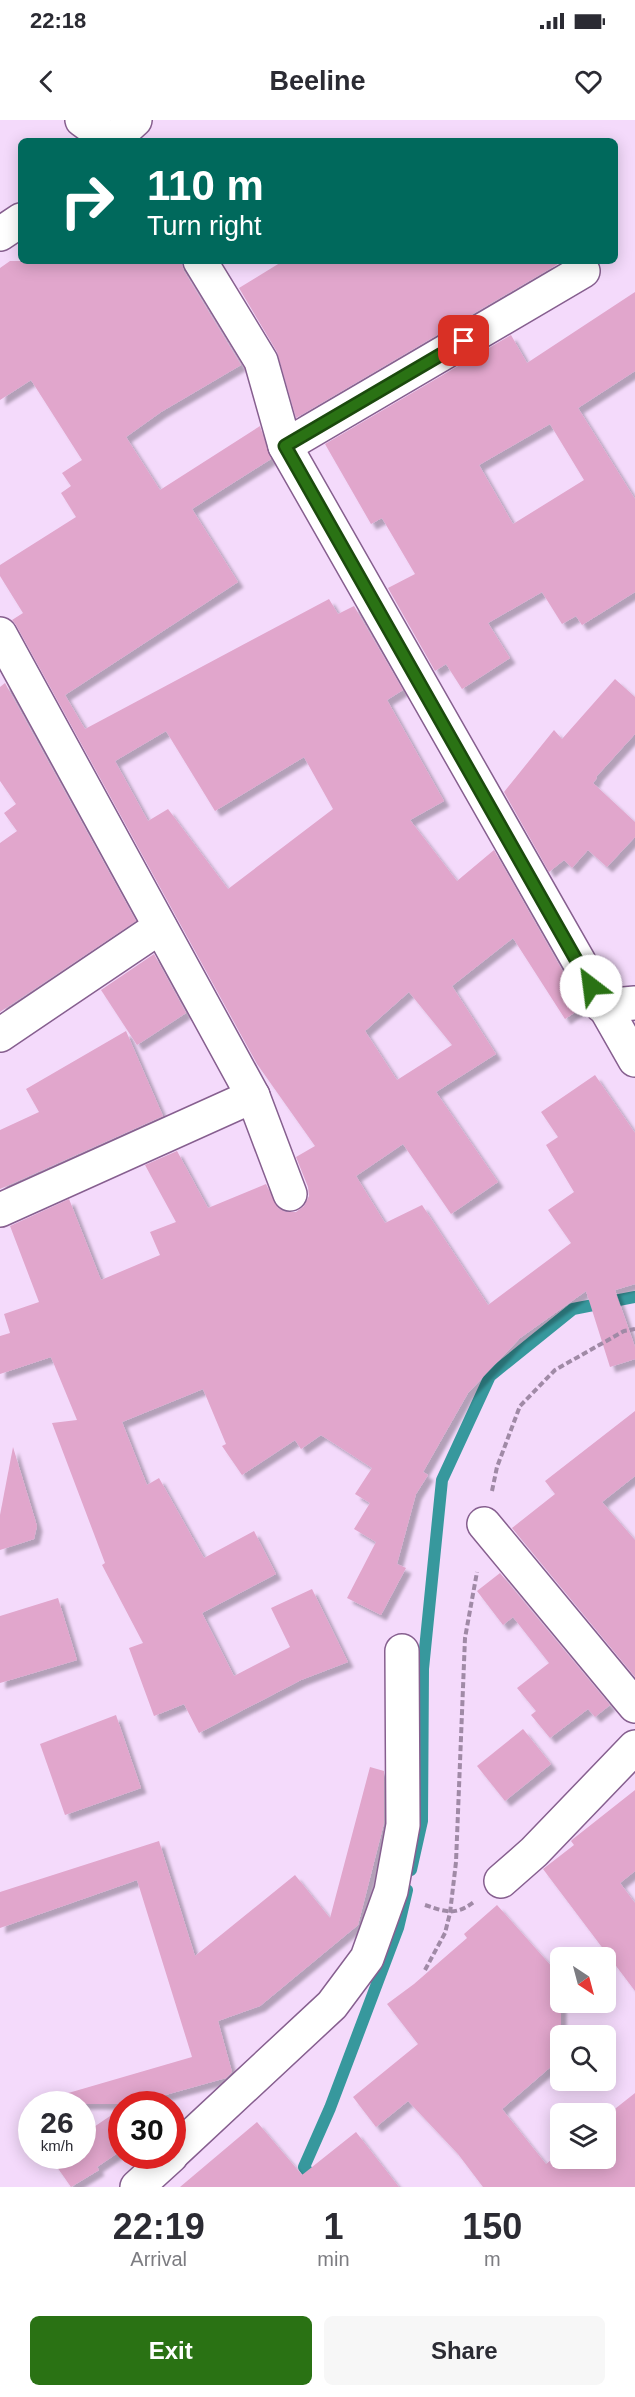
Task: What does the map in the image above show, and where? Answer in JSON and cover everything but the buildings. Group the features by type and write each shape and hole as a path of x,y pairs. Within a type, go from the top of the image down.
{"street":[{"path":"82,120 122,135"},
{"path":"0,234 18,222"},
{"path":"202,264 261,361 285,446 602,1006 635,1060"},
{"path":"285,446 583,271"},
{"path":"0,634 254,1096 290,1194"},
{"path":"0,1035 160,927"},
{"path":"602,1006 635,1003"},
{"path":"0,1210 254,1096"},
{"path":"484,1524 635,1706"},
{"path":"186,2142 332,2005 368,1958 391,1891 403,1826 402,1652"},
{"path":"501,1881 534,1852 635,1747"},
{"path":"137,2187 157,2169"}],"path":[{"path":"425,1970 445,1933 450,1913 456,1862 465,1638 484,1524 497,1467 520,1406 555,1370 624,1331 635,1329"}],"waterway":[{"path":"411,1870 422,1821 423,1669 442,1480 490,1376 573,1309 635,1297"},
{"path":"320,2187 304,2167 330,2108 398,1928 407,1890"}],"route":[{"path":"464,341 285,446 591,986"}]}
